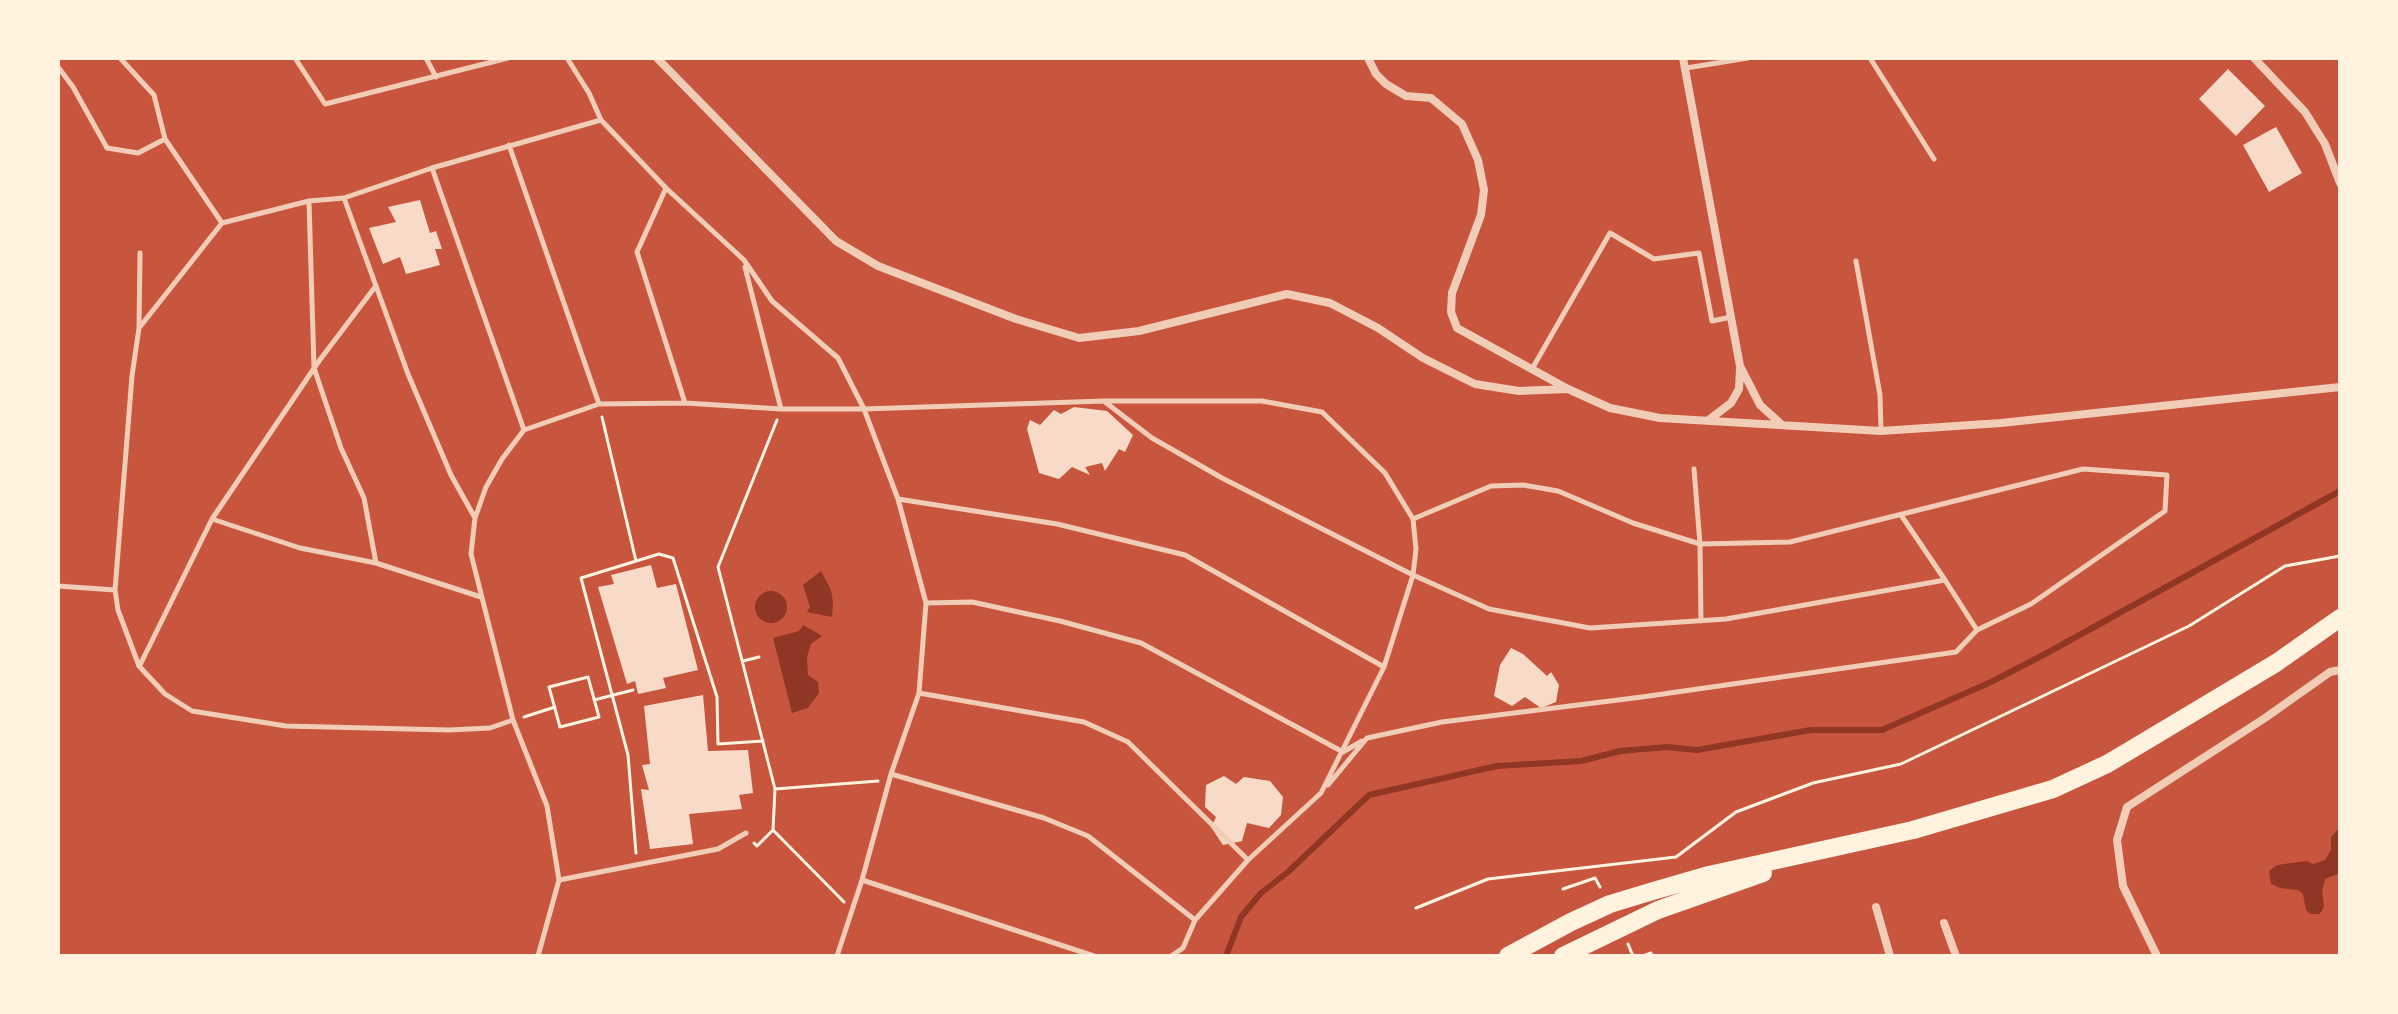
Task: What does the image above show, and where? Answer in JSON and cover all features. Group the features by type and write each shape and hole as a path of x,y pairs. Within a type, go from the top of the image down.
{"main road":[{"path":"1508,956 1610,904 1709,875 1968,815 2053,789 2107,764 2276,663 2340,618"},
{"path":"2276,663 2340,632"},
{"path":"1563,956 1658,910 1829,849"}],"street":[{"path":"657,58 836,241 878,266 1016,319 1079,338 1139,331 1287,294 1330,303 1378,328 1423,358 1475,384 1519,391 1568,389"},
{"path":"1368,58 1376,74 1386,84 1406,96 1431,98 1462,124 1478,160 1484,190 1481,215 1452,293 1451,312 1457,328 1568,389 1610,408 1660,418 1881,431 2017,421 2340,387"},
{"path":"1683,58 1740,366 1739,389 1731,403 1709,420"},
{"path":"2254,58 2305,112 2325,144 2340,183"},
{"path":"1740,366 1760,405 1780,423"},
{"path":"2157,956 2123,886 2117,840 2127,807 2330,672 2340,670"},
{"path":"1876,907 1890,956"},
{"path":"1944,923 1956,956"},
{"path":"1521,956 1543,936"}],"lane":[{"path":"120,58 154,95 165,139 222,223"},
{"path":"295,58 325,104 508,58"},
{"path":"426,58 436,77"},
{"path":"567,58 589,93 601,120 666,188 744,260 772,301 838,358 864,409 898,499 926,603 919,693 890,777 837,956"},
{"path":"1685,68 1748,58"},
{"path":"1870,58 1934,159"},
{"path":"58,67 73,87 107,148 138,153 165,139"},
{"path":"139,328 222,223 309,201 344,198 432,168 601,120"},
{"path":"509,145 599,404"},
{"path":"432,168 524,430"},
{"path":"666,188 637,252 685,403"},
{"path":"344,198 408,374 451,475 475,518"},
{"path":"309,201 314,368 341,448 364,498 376,563"},
{"path":"1532,369 1610,233 1654,259 1699,253 1712,321 1731,317"},
{"path":"140,253 139,328 130,391 115,590 118,610 139,666 165,694 192,711 272,724 449,730 490,728 513,720"},
{"path":"744,260 781,409"},
{"path":"1856,261 1880,395 1881,431"},
{"path":"139,666 212,519 314,368 375,286"},
{"path":"1104,401 1152,438 1222,478 1413,575 1489,609 1590,628 1701,621 1833,602 1945,580"},
{"path":"538,956 559,880 547,806 513,720 471,554 475,518 486,487 524,430 599,404 685,403 781,409 864,409 1104,401 1262,401 1322,412 1385,473 1413,519 1416,549 1413,575 1384,667 1321,793"},
{"path":"1694,469 1700,544 1701,621"},
{"path":"1343,752 1367,738 1442,722 1956,652 1977,630 2031,604 2165,511 2167,475 2083,469 1790,542 1700,544 1633,523 1558,491 1523,485 1491,486 1413,519"},
{"path":"898,499 1057,524 1185,555 1384,667"},
{"path":"1901,515 1977,630"},
{"path":"212,519 300,548 376,563 481,597"},
{"path":"58,586 115,590"},
{"path":"926,603 972,602 1141,643 1343,752"},
{"path":"919,693 1084,722 1128,742 1248,860"},
{"path":"1171,956 1183,948 1195,920 1248,860 1321,793 1367,738"},
{"path":"890,777 1044,818 1088,836 1195,920"},
{"path":"559,880 718,849 746,833"},
{"path":"862,880 1094,956"}],"path":[{"path":"599,404 636,561"},
{"path":"757,846 773,830 775,789 718,567 781,409"},
{"path":"637,865 628,755 581,578 659,554 673,558 717,697 718,744 763,741"},
{"path":"1416,908 1488,879 1676,857 1736,812 1813,783 1901,764 2189,626 2285,566 2340,556"},
{"path":"742,661 759,657"},
{"path":"588,677 599,717 560,727 555,707 549,687 588,677"},
{"path":"594,700 633,690"},
{"path":"513,720 555,707"},
{"path":"775,789 890,777"},
{"path":"773,830 852,910"},
{"path":"1563,889 1595,878"},
{"path":"1643,956 1651,953"}],"shaded area":[{"path":"821,571 831,590 832,617 807,612 810,607 803,585"},
{"path":"771,591 782,596 787,607 782,618 771,623 760,618 755,607 760,596"},
{"path":"803,625 822,636 811,644 807,657 808,675 818,682 819,693 808,708 792,713 773,638 799,631"},
{"path":"2340,827 2340,873 2325,879 2322,911 2310,914 2306,910 2303,894 2271,884 2269,871 2277,865 2306,861 2313,864 2325,860 2331,850 2331,837"}],"building":[{"path":"2228,69 2265,106 2236,136 2199,99"},
{"path":"2276,127 2302,173 2269,192 2243,145"},
{"path":"420,200 430,233 436,231 442,249 435,249 440,265 406,274 400,257 383,264 369,228 396,222 388,207"},
{"path":"1074,407 1107,411 1133,435 1125,452 1119,449 1105,471 1102,463 1085,467 1090,475 1072,467 1059,479 1039,473 1027,429 1030,420 1040,425 1054,410 1061,414"},
{"path":"651,565 657,588 676,584 698,670 663,678 666,688 638,694 635,681 627,684 598,587 614,584 611,575"},
{"path":"1511,648 1523,654 1547,676 1551,672 1559,685 1556,702 1541,708 1525,697 1512,706 1494,696 1500,665"},
{"path":"703,695 708,751 748,750 753,793 739,795 742,809 689,814 693,844 650,849 641,789 649,790 642,765 650,764 644,706"},
{"path":"1224,776 1236,784 1244,777 1270,781 1283,797 1281,815 1269,828 1247,823 1242,841 1223,845 1211,827 1216,817 1205,807 1206,785"}],"waterway":[{"path":"1226,956 1241,917 1261,893 1288,872 1369,795 1497,766 1581,761 1620,751 1667,747 1697,750 1811,730 1882,730 1991,682 2047,653 2340,491"}]}
